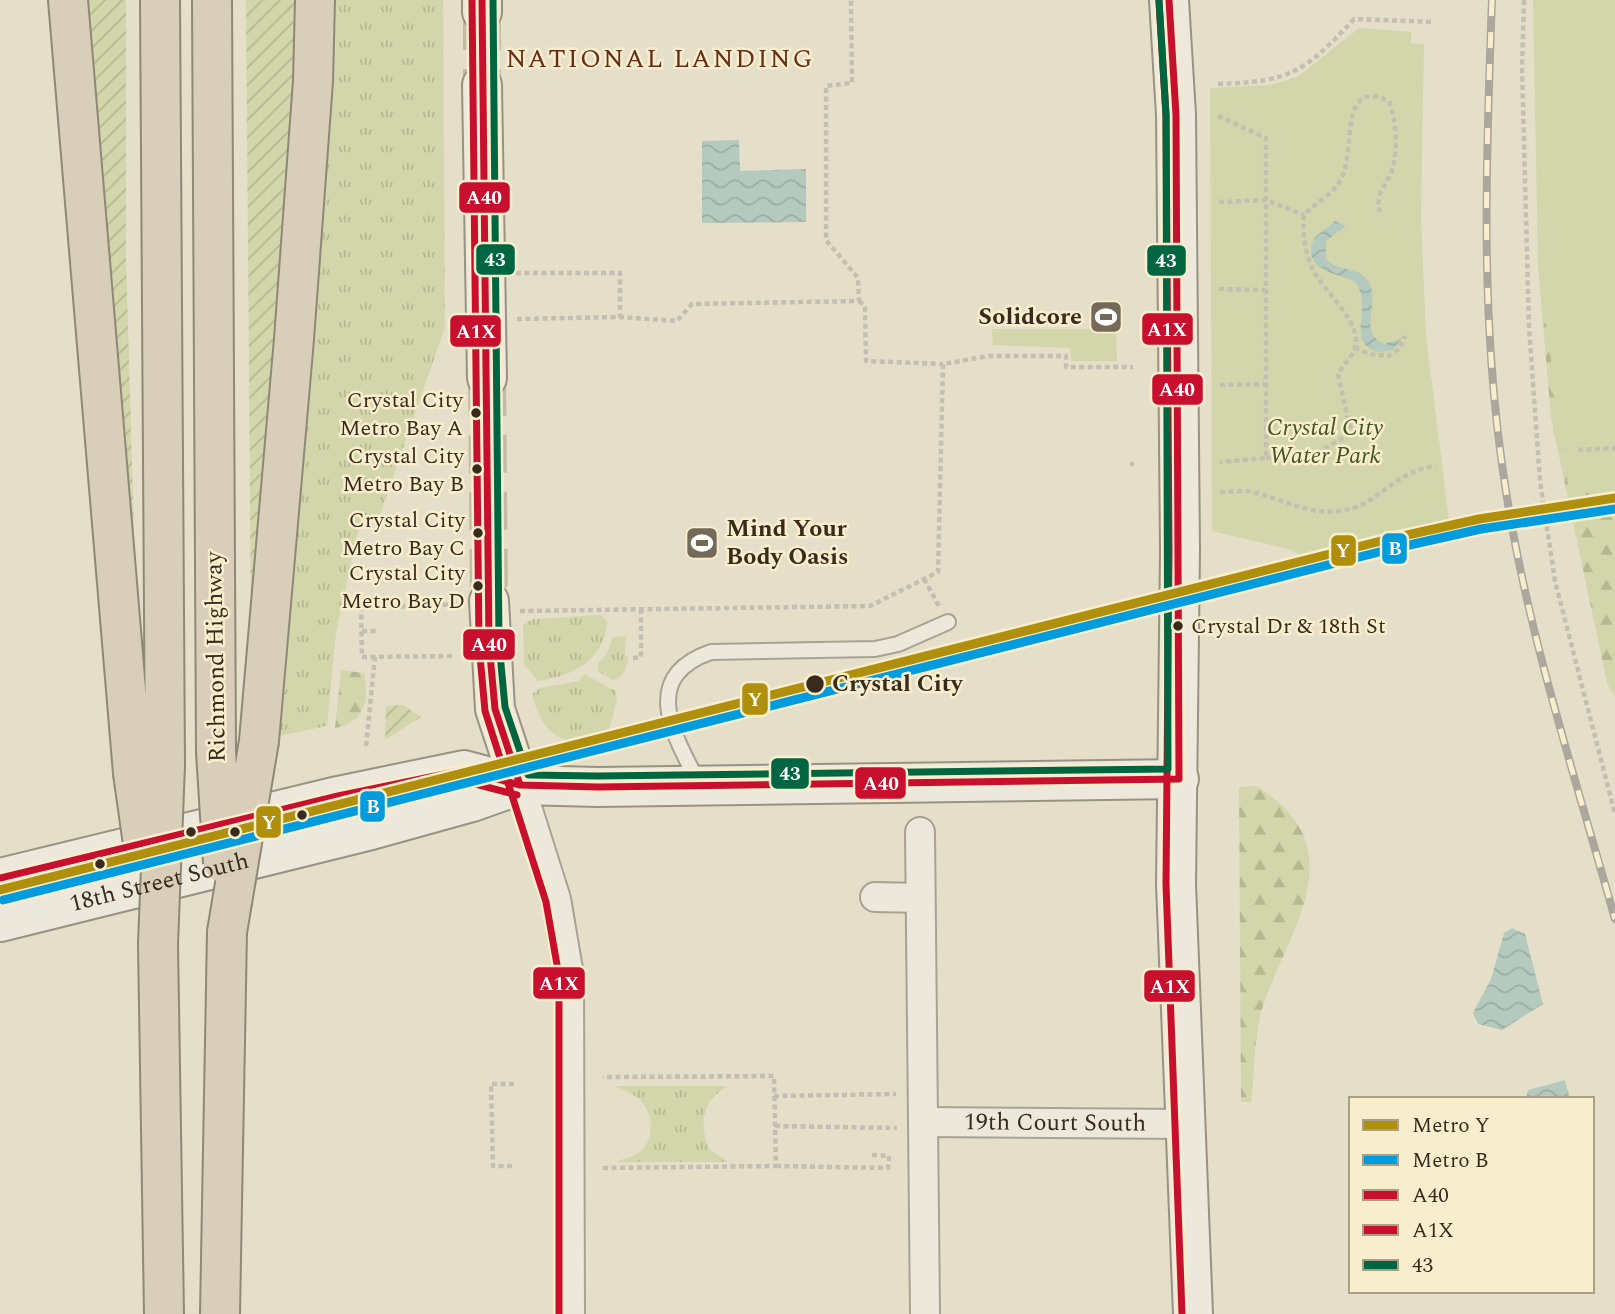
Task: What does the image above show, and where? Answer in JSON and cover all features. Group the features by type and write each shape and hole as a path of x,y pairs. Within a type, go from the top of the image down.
{"highway":[{"path":"68,0 149,769 158,944 164,1314"},
{"name":"Richmond Highway","path":"149,769 160,0"},
{"name":"Richmond Highway","path":"212,0 216,752 227,932 220,1314"},
{"path":"227,932 259,741 295,326 313,82 314,0"}],"street":[{"path":"1169,0 1176,125 1179,779 1176,884 1193,1314"},
{"path":"482,85 487,378"},
{"path":"488,605 495,709 556,899 569,975 570,1314"},
{"name":"18th Street South","path":"0,878 338,796 464,770 520,785 1179,779"},
{"name":"18th Street South","path":"0,922 371,830 472,802 520,785"},
{"path":"920,832 925,1314"},
{"path":"874,897 920,898"},
{"name":"19th Court South","path":"924,1126 1186,1124"}],"lane":[{"path":"700,785 674,734 667,706 672,682 695,658 711,652 875,649 898,644 948,622"}],"path":[{"path":"851,0 852,83 826,86 826,240 858,278 859,301"},
{"path":"1524,0 1521,67 1529,328 1540,481 1555,580 1615,814"},
{"path":"1218,85 1271,81 1296,72 1321,54 1354,19 1434,22"},
{"path":"1220,462 1319,452 1348,435 1350,428 1338,375 1355,347 1355,334 1342,309 1312,269 1302,234 1304,215 1341,180 1350,159 1352,111 1361,99 1367,96 1379,96 1389,101 1394,113 1393,167 1378,193 1380,212"},
{"path":"1218,116 1266,138 1266,458"},
{"path":"1219,202 1266,200 1304,215"},
{"path":"516,273 620,273 620,317"},
{"path":"1219,289 1266,290"},
{"path":"517,318 620,317 677,321 692,304 859,301 865,306 866,361 943,364 989,356 1066,356 1066,368 1133,367"},
{"path":"1355,347 1369,354 1389,356 1399,349 1405,336"},
{"path":"452,656 362,657 362,608 488,605 870,606 938,572 943,480 943,364"},
{"path":"1220,385 1266,384"},
{"path":"1578,450 1615,448"},
{"path":"1220,492 1248,491 1290,506 1318,512 1341,511 1368,502 1411,471 1436,466"},
{"path":"924,579 948,622"},
{"path":"633,658 641,657 641,607"},
{"path":"362,631 376,631"},
{"path":"366,746 375,657"},
{"path":"603,1077 774,1076 776,1166"},
{"path":"514,1084 491,1084 493,1166 514,1166"},
{"path":"774,1096 924,1094"},
{"path":"775,1126 924,1126"},
{"path":"603,1168 888,1168 889,1156 870,1155"}],"green space":[{"path":"80,0 126,0 126,258 134,531 125,532"},
{"path":"246,0 295,0 289,267 251,626"},
{"path":"333,0 443,0 445,327 379,518 360,523 336,632 327,726 274,737"},
{"path":"1533,0 1615,0 1615,485 1568,485 1538,266"},
{"path":"1536,0 1615,0 1615,697 1607,683 1551,418 1538,266"},
{"name":"Crystal City Water Park","path":"1359,28 1411,32 1411,43 1424,44 1421,218 1426,335 1451,536 1322,564 1288,549 1212,531 1210,88 1270,85 1297,77"},
{"path":"992,329 1116,329 1117,361 1071,361 1070,348 993,345"},
{"path":"601,615 607,621 605,635 600,647 584,664 563,675 538,681 524,664 523,625 532,619"},
{"path":"626,636 625,656 629,657 627,665 622,674 612,680 598,671 598,663 607,653 613,637"},
{"path":"341,670 364,673 366,692 359,715 353,721 335,728"},
{"path":"584,674 616,691 617,700 610,727 582,740 560,738 543,722 532,694 540,688 579,681"},
{"path":"403,705 421,717 385,740 386,706"},
{"path":"1256,786 1286,810 1303,835 1310,861 1307,889 1299,917 1260,1016 1251,1102 1241,1102 1239,787"},
{"path":"615,1086 728,1086 708,1105 704,1129 709,1149 728,1162 615,1162 641,1151 649,1139 651,1125 648,1111 640,1100"}],"water":[{"path":"739,140 740,171 806,169 806,222 702,223 702,141"},
{"path":"1335,221 1346,226 1326,241 1326,258 1335,265 1364,276 1368,281 1372,289 1372,332 1384,344 1402,338 1393,350 1378,352 1368,347 1362,340 1362,302 1355,282 1322,269 1312,257 1314,238"},
{"path":"1512,928 1525,934 1543,1004 1502,1030 1478,1024 1473,1013 1491,979 1504,933"},
{"path":"1565,1080 1569,1097 1526,1097 1528,1090"}],"tunnel":[{"path":"482,12 482,85"},
{"path":"487,378 489,601"}],"railway":[{"path":"1492,0 1487,177 1488,295 1503,471 1512,528 1537,641 1615,919"}],"metro line":[{"name":"Y","path":"0,890 1385,540 1479,519 1615,498"},
{"name":"B","path":"3,900 1387,550 1481,529 1615,509"}],"transit line":[{"name":"A1X","path":"472,0 479,645 485,711 546,902 559,976 559,1314"},
{"name":"A40","path":"482,0 489,644 495,709 520,785"},
{"name":"43","path":"493,0 499,643 505,707 528,775 598,776 1168,769 1166,115 1159,1"},
{"name":"A40","path":"1169,0 1176,115 1179,779"},
{"name":"A1X","path":"1159,1 1166,115 1169,551 1166,884 1182,1314"},
{"name":"A40","path":"0,878 338,796 464,770 520,785 598,787 1179,779"},
{"name":"A1X","path":"2,888 340,806 464,781 517,795"}],"place":[{"name":"Solidcore","path":"1106,317"},
{"name":"Crystal City Metro Bay A","path":"476,413"},
{"name":"Crystal City Metro Bay B","path":"477,469"},
{"name":"Crystal City Metro Bay C","path":"478,533"},
{"name":"Mind Your Body Oasis","path":"702,543"},
{"name":"Crystal City Metro Bay D","path":"478,586"},
{"name":"Crystal Dr & 18th St","path":"1178,626"},
{"name":"Crystal City","path":"815,684"}],"district":[{"name":"NATIONAL LANDING","path":"660,59"}]}
